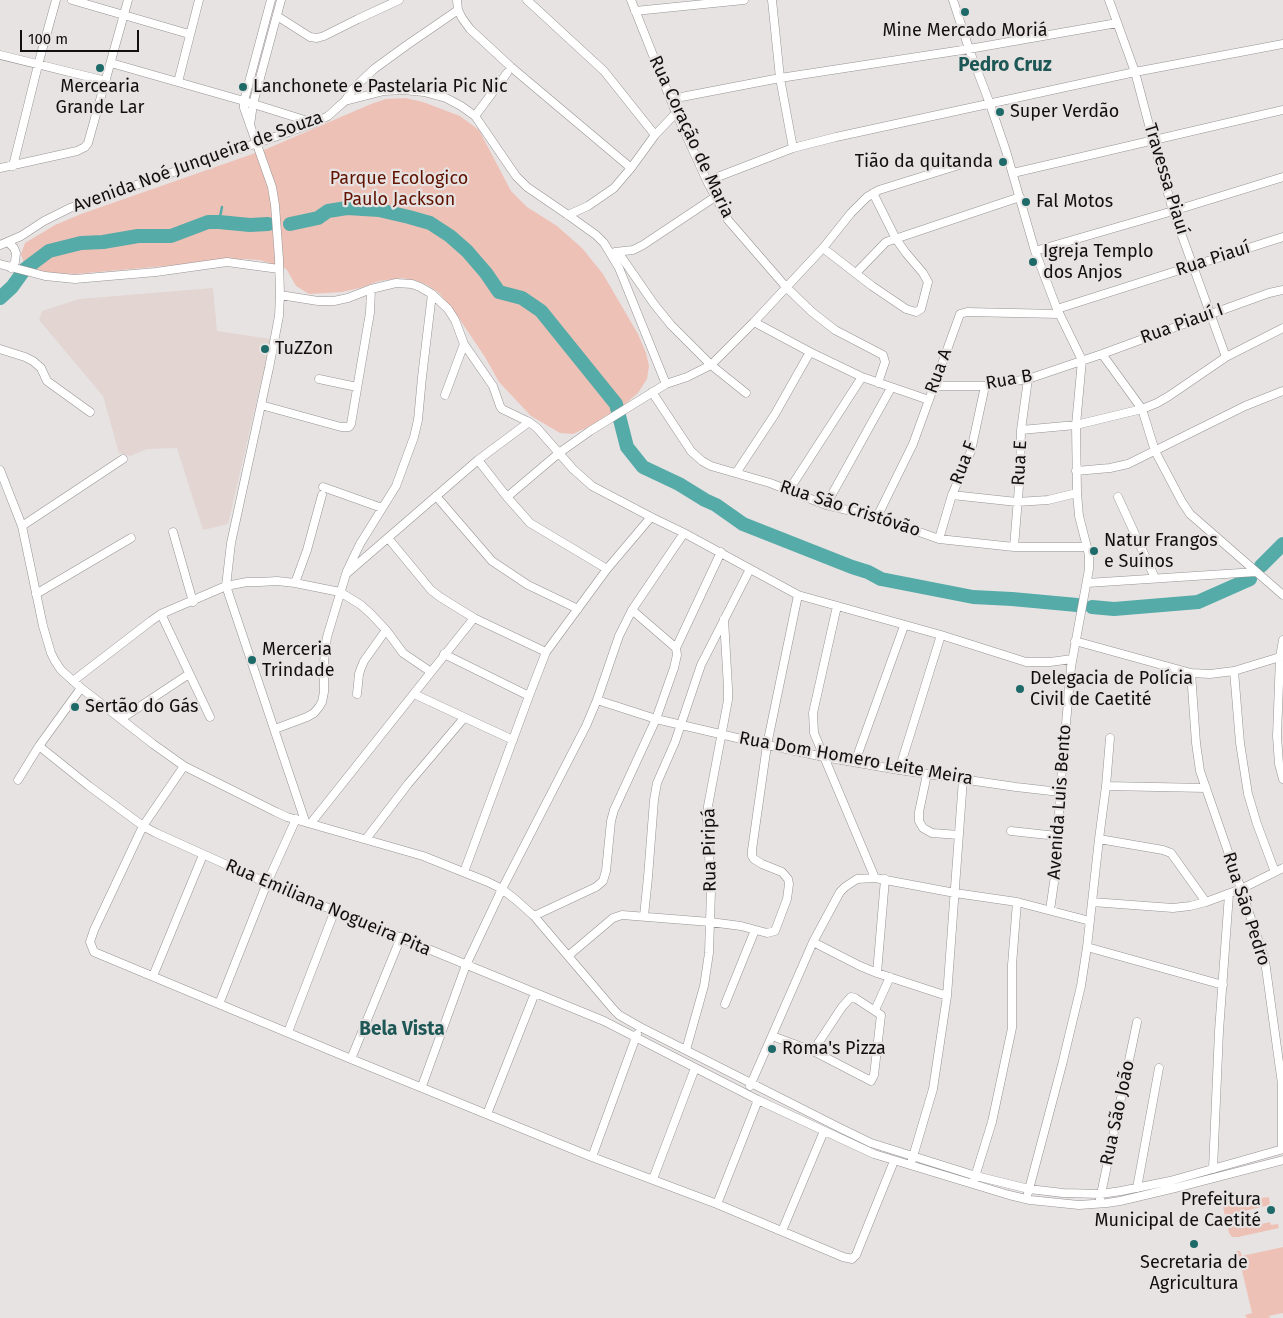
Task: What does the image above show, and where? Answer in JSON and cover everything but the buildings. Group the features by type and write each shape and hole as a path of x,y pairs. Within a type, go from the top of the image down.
{"street":[{"path":"13,166 56,0"},
{"path":"72,0 189,34"},
{"path":"0,168 76,151 85,147 91,136 128,0"},
{"path":"178,82 198,0"},
{"path":"250,125 253,104 281,0"},
{"path":"270,4 277,14 310,37 317,38 399,0"},
{"path":"457,0 458,10 465,24 497,55 631,168"},
{"path":"527,0 604,70 656,135"},
{"name":"Rua Coração de Maria","path":"631,0 676,113 707,181 728,220 786,287 812,312 830,326 883,355 885,362 878,383"},
{"path":"635,11 744,0"},
{"path":"772,0 780,78 793,148"},
{"path":"953,0 1013,173 1035,251 1058,312 1082,360"},
{"name":"Travessa Piauí","path":"1109,0 1135,72 1152,140 1173,211 1226,357"},
{"path":"270,4 244,101 245,113 274,196 280,270 279,316 270,368 231,543 226,586 308,822"},
{"path":"344,101 353,89 374,69 458,10"},
{"path":"671,99 780,78 969,49 1117,22"},
{"path":"707,181 793,148 836,137 1135,72 1283,44"},
{"path":"0,55 106,81"},
{"path":"110,64 244,101 314,123"},
{"path":"475,116 507,73"},
{"name":"Avenida Noé Junqueira de Souza","path":"3,246 44,221 70,208 314,123 328,116 344,101 384,91 424,92 446,98 475,116 516,176 527,187 596,235 614,252 666,384"},
{"path":"1013,173 1283,110"},
{"path":"568,215 588,206 614,188 676,113"},
{"path":"507,497 559,453 590,431 666,384 687,377 711,365 823,248 860,203 873,193 972,161"},
{"path":"1035,251 1283,177"},
{"path":"823,248 906,309 916,312 921,309 928,282 896,238 873,193"},
{"path":"614,252 637,249 715,197"},
{"path":"856,273 886,242 1020,197"},
{"name":"Rua Piauí","path":"1058,312 1193,265 1283,237"},
{"path":"3,246 14,248 16,253 15,262 5,266"},
{"path":"614,252 666,318 711,365 746,393"},
{"path":"0,257 5,266 45,276 75,279 156,272 227,262 280,270"},
{"path":"280,295 318,301 334,301 386,284 404,282 420,286 442,302 451,314 458,326 464,344 493,386 502,409 537,428 581,477 592,486 721,552 798,595 941,635 1026,662 1050,662 1072,659"},
{"path":"261,405 345,428 349,427 358,388 370,313 371,289"},
{"name":"Rua Piauí I","path":"1082,360 1269,293 1283,290"},
{"path":"275,729 314,713 322,702 327,637 346,574 360,544 396,486 414,437 418,420 432,294"},
{"name":"Rua A","path":"877,517 908,456 958,318 962,313 1058,312"},
{"path":"754,322 862,377 929,400"},
{"path":"1021,430 1076,424 1142,409 1169,396 1226,357 1283,328"},
{"path":"445,395 464,344"},
{"path":"0,349 33,361 41,368 47,381 90,412"},
{"path":"736,473 775,414 810,352"},
{"path":"1102,354 1142,409 1155,451 1190,514 1283,595"},
{"name":"Rua B","path":"934,386 985,386 1028,379 1082,360"},
{"name":"Avenida Luis Bento","path":"1050,910 1056,862 1060,792 1072,659 1087,583 1089,563 1079,516 1076,471 1076,424 1082,360"},
{"path":"790,490 862,377"},
{"path":"319,379 358,388"},
{"name":"Rua E","path":"1014,547 1021,430 1028,379"},
{"name":"Rua F","path":"939,538 952,495 971,451 985,386"},
{"path":"826,505 892,388"},
{"name":"Rua São Cristóvão","path":"652,392 691,451 711,466 757,478 826,505 877,517 939,538 1014,547 1087,547"},
{"path":"1076,471 1118,467 1128,464 1245,406 1283,392"},
{"path":"346,574 478,460 529,422"},
{"path":"22,526 123,459"},
{"path":"478,460 530,523 607,569"},
{"path":"0,470 22,526 43,626 51,652 55,662 73,681 184,766 276,812 423,856 502,889 534,916 636,1037"},
{"path":"295,583 307,550 323,491 382,508"},
{"path":"952,495 1017,502 1048,500 1077,493"},
{"path":"436,496 492,561 528,585 578,609"},
{"path":"1118,497 1155,578"},
{"path":"464,872 546,652 607,569 651,517"},
{"path":"172,532 193,602"},
{"path":"422,1086 466,965 502,889 586,726 619,636 632,610 684,533"},
{"path":"36,594 131,538"},
{"path":"388,538 431,590 440,597 474,618 546,652"},
{"path":"534,916 596,887 603,881 614,810 656,719 674,668 676,648 721,552"},
{"path":"644,916 657,783 675,742 701,665 750,569"},
{"path":"1087,583 1256,572"},
{"path":"73,681 161,614 193,602 226,586 247,582 277,581 340,592 361,605 371,614 406,656 431,672"},
{"path":"568,956 613,918 622,915 735,925 770,933 775,931 789,891 788,878 782,872 757,862 752,856 767,745 798,595"},
{"path":"837,606 813,713 814,733 875,878"},
{"path":"632,610 676,648"},
{"path":"161,614 210,717"},
{"path":"308,822 474,618"},
{"name":"Rua Piripá","path":"686,1050 706,975 709,953 711,890 707,819 728,693 724,619"},
{"path":"855,762 904,626"},
{"path":"357,694 359,674 364,661 386,630"},
{"path":"899,770 941,635"},
{"path":"1283,640 1280,657 1277,752 1283,779"},
{"path":"1075,641 1191,673 1234,672 1280,657"},
{"path":"444,654 529,696"},
{"path":"1234,672 1240,743 1248,794 1275,872"},
{"name":"Rua São Pedro","path":"1191,673 1200,772 1264,957 1282,1084 1282,1149"},
{"path":"121,719 190,674"},
{"path":"18,780 39,746 81,688"},
{"path":"414,694 513,740"},
{"name":"Rua Dom Homero Leite Meira","path":"597,700 656,719 824,757 899,770 1060,792"},
{"path":"366,839 408,784 464,718"},
{"path":"1027,1199 1078,1000 1087,947 1110,738"},
{"name":"Rua Emiliana Nogueira Pita","path":"39,746 143,826 267,883 604,1022 758,1100 859,1148 894,1161 1009,1195 1079,1205 1120,1201 1283,1160"},
{"path":"184,766 143,826 94,930 90,942 94,952 351,1059 782,1230 843,1257 854,1258 858,1251 894,1161"},
{"path":"927,774 919,812 919,821 923,828 932,833 959,835"},
{"path":"911,1166 933,1089 947,996 963,779"},
{"path":"1106,786 1206,788"},
{"path":"219,1004 267,883 296,819"},
{"path":"1011,831 1057,836"},
{"path":"1099,839 1171,852 1206,902"},
{"path":"153,976 203,855"},
{"path":"1092,902 1173,908 1190,906 1242,890 1283,868"},
{"path":"746,1094 813,942 835,900 845,887 857,879 885,879 955,893 1017,902 1090,921"},
{"path":"877,973 885,879"},
{"path":"1208,1179 1229,894"},
{"path":"973,1184 992,1122 1012,1028 1012,965 1017,902"},
{"path":"288,1032 335,910"},
{"path":"725,1004 755,930"},
{"path":"351,1059 401,937"},
{"path":"813,942 877,973 947,996"},
{"path":"1087,947 1223,985"},
{"path":"875,1010 890,977"},
{"path":"487,1114 535,992"},
{"path":"772,1036 813,1051 867,1080 872,1080 882,1020 881,1014 856,998 851,997 842,1007 813,1051"},
{"path":"614,1010 640,1027 872,1143 976,1176 1029,1189 1063,1193 1100,1194 1137,1188 1210,1170 1282,1149"},
{"name":"Rua São João","path":"1100,1204 1100,1194 1137,1022"},
{"path":"592,1156 640,1027"},
{"path":"653,1179 695,1068"},
{"path":"1137,1188 1159,1068"},
{"path":"717,1204 758,1100"},
{"path":"782,1230 824,1131"}],"shaded area":[{"path":"213,288 217,331 271,339 228,524 203,530 177,448 147,449 130,456 119,453 103,396 39,320 42,311 79,299"}],"green space":[{"name":"Parque Ecologico Paulo Jackson","path":"405,98 423,102 460,116 479,130 511,191 527,207 557,226 582,248 603,274 638,334 649,366 647,379 638,393 611,416 573,434 560,433 531,416 499,382 485,357 439,293 417,281 402,278 379,281 342,292 309,294 296,286 287,270 283,267 259,260 244,259 75,274 51,273 28,268 24,264 21,254 25,243 55,225 81,214 264,150 371,104 386,99"},
{"path":"1228,1191 1253,1197 1269,1197 1270,1205 1244,1211 1246,1218 1248,1217 1246,1220 1248,1227 1270,1222 1271,1225 1278,1224 1279,1228 1232,1237 1229,1233 1221,1198 1222,1193"},
{"path":"1283,1247 1283,1313 1269,1316 1270,1318 1247,1318 1245,1315 1252,1313 1240,1262 1234,1263 1233,1255 1237,1251 1240,1251 1242,1256"}],"waterway":[{"path":"219,222 222,207"},
{"path":"290,224 318,218 328,211 347,208 379,210 430,223 450,236 467,251 499,292 522,298 541,311 616,404 627,447 643,467 679,484 716,505 743,524 868,572 881,579 973,597 1077,605"},
{"path":"0,298 12,287 25,269 49,251 81,243 103,242 138,236 171,236 208,222 250,225 268,224"},
{"path":"1261,566 1283,544"},
{"path":"1092,607 1114,609 1198,602 1250,579"}],"place":[{"name":"Mine Mercado Moriá","path":"965,12"},
{"name":"Mercearia Grande Lar","path":"100,68"},
{"name":"Lanchonete e Pastelaria Pic Nic","path":"243,87"},
{"name":"Super Verdão","path":"1000,112"},
{"name":"Tião da quitanda","path":"1003,162"},
{"name":"Fal Motos","path":"1026,202"},
{"name":"Igreja Templo dos Anjos","path":"1033,262"},
{"name":"TuZZon","path":"265,349"},
{"name":"Natur Frangos e Suínos","path":"1094,551"},
{"name":"Merceria Trindade","path":"252,660"},
{"name":"Delegacia de Polícia Civil de Caetité","path":"1020,689"},
{"name":"Sertão do Gás","path":"75,707"},
{"name":"Roma's Pizza","path":"772,1049"},
{"name":"Prefeitura Municipal de Caetité","path":"1271,1210"},
{"name":"Secretaria de Agricultura","path":"1194,1244"}],"district":[{"name":"Pedro Cruz","path":"1005,66"},
{"name":"Bela Vista","path":"402,1030"}]}
